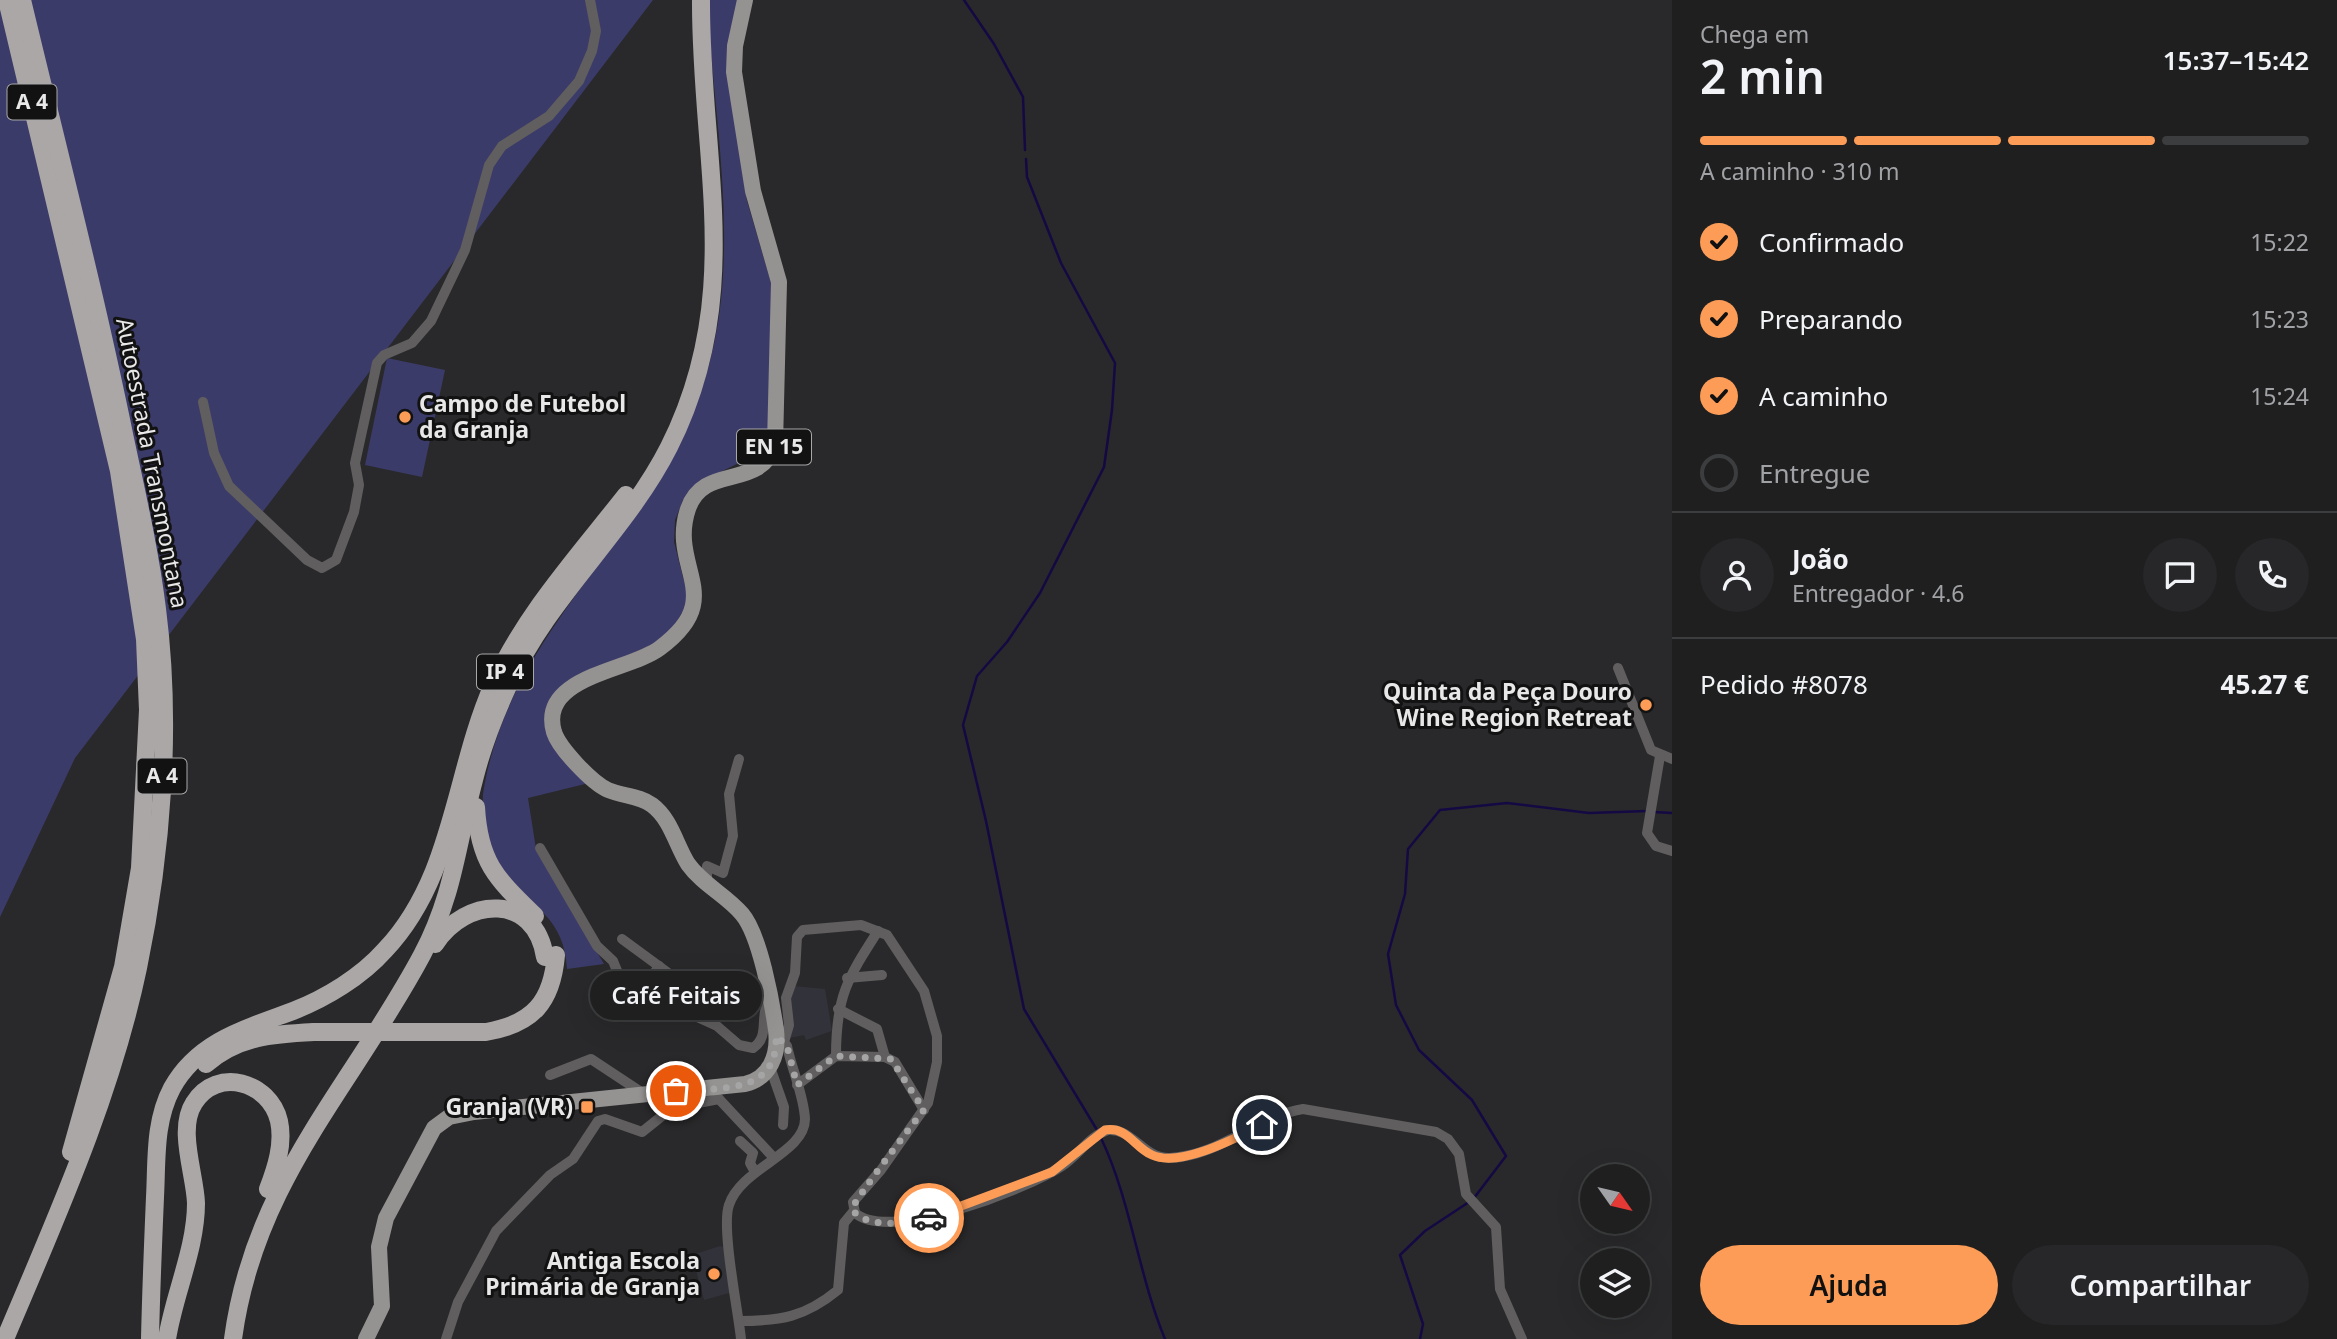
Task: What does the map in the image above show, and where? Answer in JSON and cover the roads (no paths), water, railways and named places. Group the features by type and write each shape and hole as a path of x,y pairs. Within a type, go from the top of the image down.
{"highway":[{"name":"Autoestrada Transmontana","path":"5,1339 77,1169 117,1056 139,967 153,877 162,791 163,707 158,611 112,373 7,0"},
{"name":"Autoestrada Transmontana","path":"0,1322 67,1166 102,1051 123,967 140,868 146,793 145,639 137,570 22,0"},
{"name":"IP 4","path":"229,1339 242,1276 270,1194 330,1088 413,959 433,919 447,873 477,740 499,685 540,614 662,444 686,384 704,311 709,242 694,0"},
{"name":"IP 4","path":"229,1339 246,1275 264,1222 283,1179 400,993 443,909 456,867 473,781 486,741 516,669 541,629 624,519 669,447 693,386 711,312 716,242 701,0"},
{"path":"150,1339 158,1132 173,1087 188,1067 218,1040 311,1002 350,980 384,952 404,929 417,910 440,861 471,743 501,670 537,610 626,495"},
{"path":"210,1048 242,1033 266,1027 486,1032 504,1029 527,1018 541,1005 551,987 550,934 495,877 479,840 476,807 486,741"},
{"path":"334,1095 440,937 454,921 476,910 505,909 534,927 551,956"},
{"path":"159,1339 168,1135 177,1102 196,1073 216,1055 242,1041 267,1034 317,1028"},
{"path":"167,1339 188,1255 196,1205 188,1115 203,1091 232,1081 258,1088 266,1095 280,1124 280,1146 240,1271 229,1339"}],"main road":[{"name":"EN 15","path":"746,0 735,46 734,72 753,191 779,282 775,444 769,459 759,469 710,483 691,502 683,540 696,597 690,614 680,628 654,652 579,682 560,699 553,716 555,734 576,762 603,788 643,800 656,808 689,866 708,886 739,911 748,923 780,1039 770,1067"},
{"path":"366,1339 383,1300 379,1247 383,1224 426,1140 439,1124 449,1117 750,1083 763,1076 770,1067"}],"street":[{"path":"203,402 214,453 229,486 307,560 322,568 337,560 344,547 359,485 355,463 377,363 384,355 412,343 431,321 465,250 489,165 502,146 549,116 579,81 593,51 596,31 590,0"},
{"path":"1618,668 1650,748 1660,756 1672,759"},
{"path":"1660,756 1647,833 1656,846 1672,851"},
{"path":"708,886 705,868 708,865 722,874 733,836 729,794 739,759"},
{"path":"540,848 597,946 613,961 625,990 634,993 642,991 659,967"},
{"path":"739,1321 782,1320 804,1312 837,1292 841,1283 844,1223 853,1212 854,1200 881,1170 930,1100 938,1056 937,1036 929,1003 891,941 878,931 857,925 799,932 796,971 785,1002 789,1025 780,1039 797,1085 804,1114 803,1131 793,1145 755,1171 731,1200 727,1214 741,1339"},
{"path":"836,1056 838,1009 848,978 878,931"},
{"path":"622,939 673,978 695,1016 718,1026 746,1048 755,1046 762,1037 763,1011 770,1000"},
{"path":"848,978 882,975"},
{"path":"838,1009 877,1029 885,1057"},
{"path":"797,1085 836,1056 885,1057 895,1062 924,1110"},
{"path":"550,1075 591,1059 645,1095"},
{"path":"770,1067 785,1110 783,1125"},
{"path":"676,1091 690,1099 719,1099 774,1157"},
{"path":"446,1339 457,1305 496,1231 550,1175 573,1160 598,1121 607,1120 642,1132 672,1108 719,1099"},
{"path":"853,1212 869,1220 916,1221 945,1214 1052,1172 1105,1130 1121,1131 1154,1156 1179,1157 1230,1141 1283,1114 1303,1108 1440,1133 1459,1154 1467,1196 1496,1227 1500,1289 1522,1339"},
{"path":"740,1141 752,1152 750,1163 755,1171"}],"waterway":[{"path":"964,0 994,44 1023,97 1025,150"},
{"path":"1026,159 1027,177 1061,263 1115,363 1112,410 1104,467 1040,593 1007,642 977,676 963,725 986,821 1024,1009 1097,1130"},
{"path":"1474,1198 1506,1156 1472,1100 1419,1050 1396,1005 1388,954 1405,894 1408,849 1440,810 1507,803 1589,813 1647,811"},
{"path":"1654,812 1672,813"},
{"path":"1101,1138 1120,1187 1148,1289 1165,1339"},
{"path":"1420,1339 1423,1324 1400,1255 1425,1231 1469,1202"}],"place":[{"name":"Campo de Futebol da Granja","path":"405,417"},
{"name":"Quinta da Peça Douro Wine Region Retreat","path":"1646,705"},
{"name":"Café Feitais","path":"676,1091"},
{"name":"Granja (VR)","path":"587,1107"},
{"name":"Antiga Escola Primária de Granja","path":"714,1274"}]}
